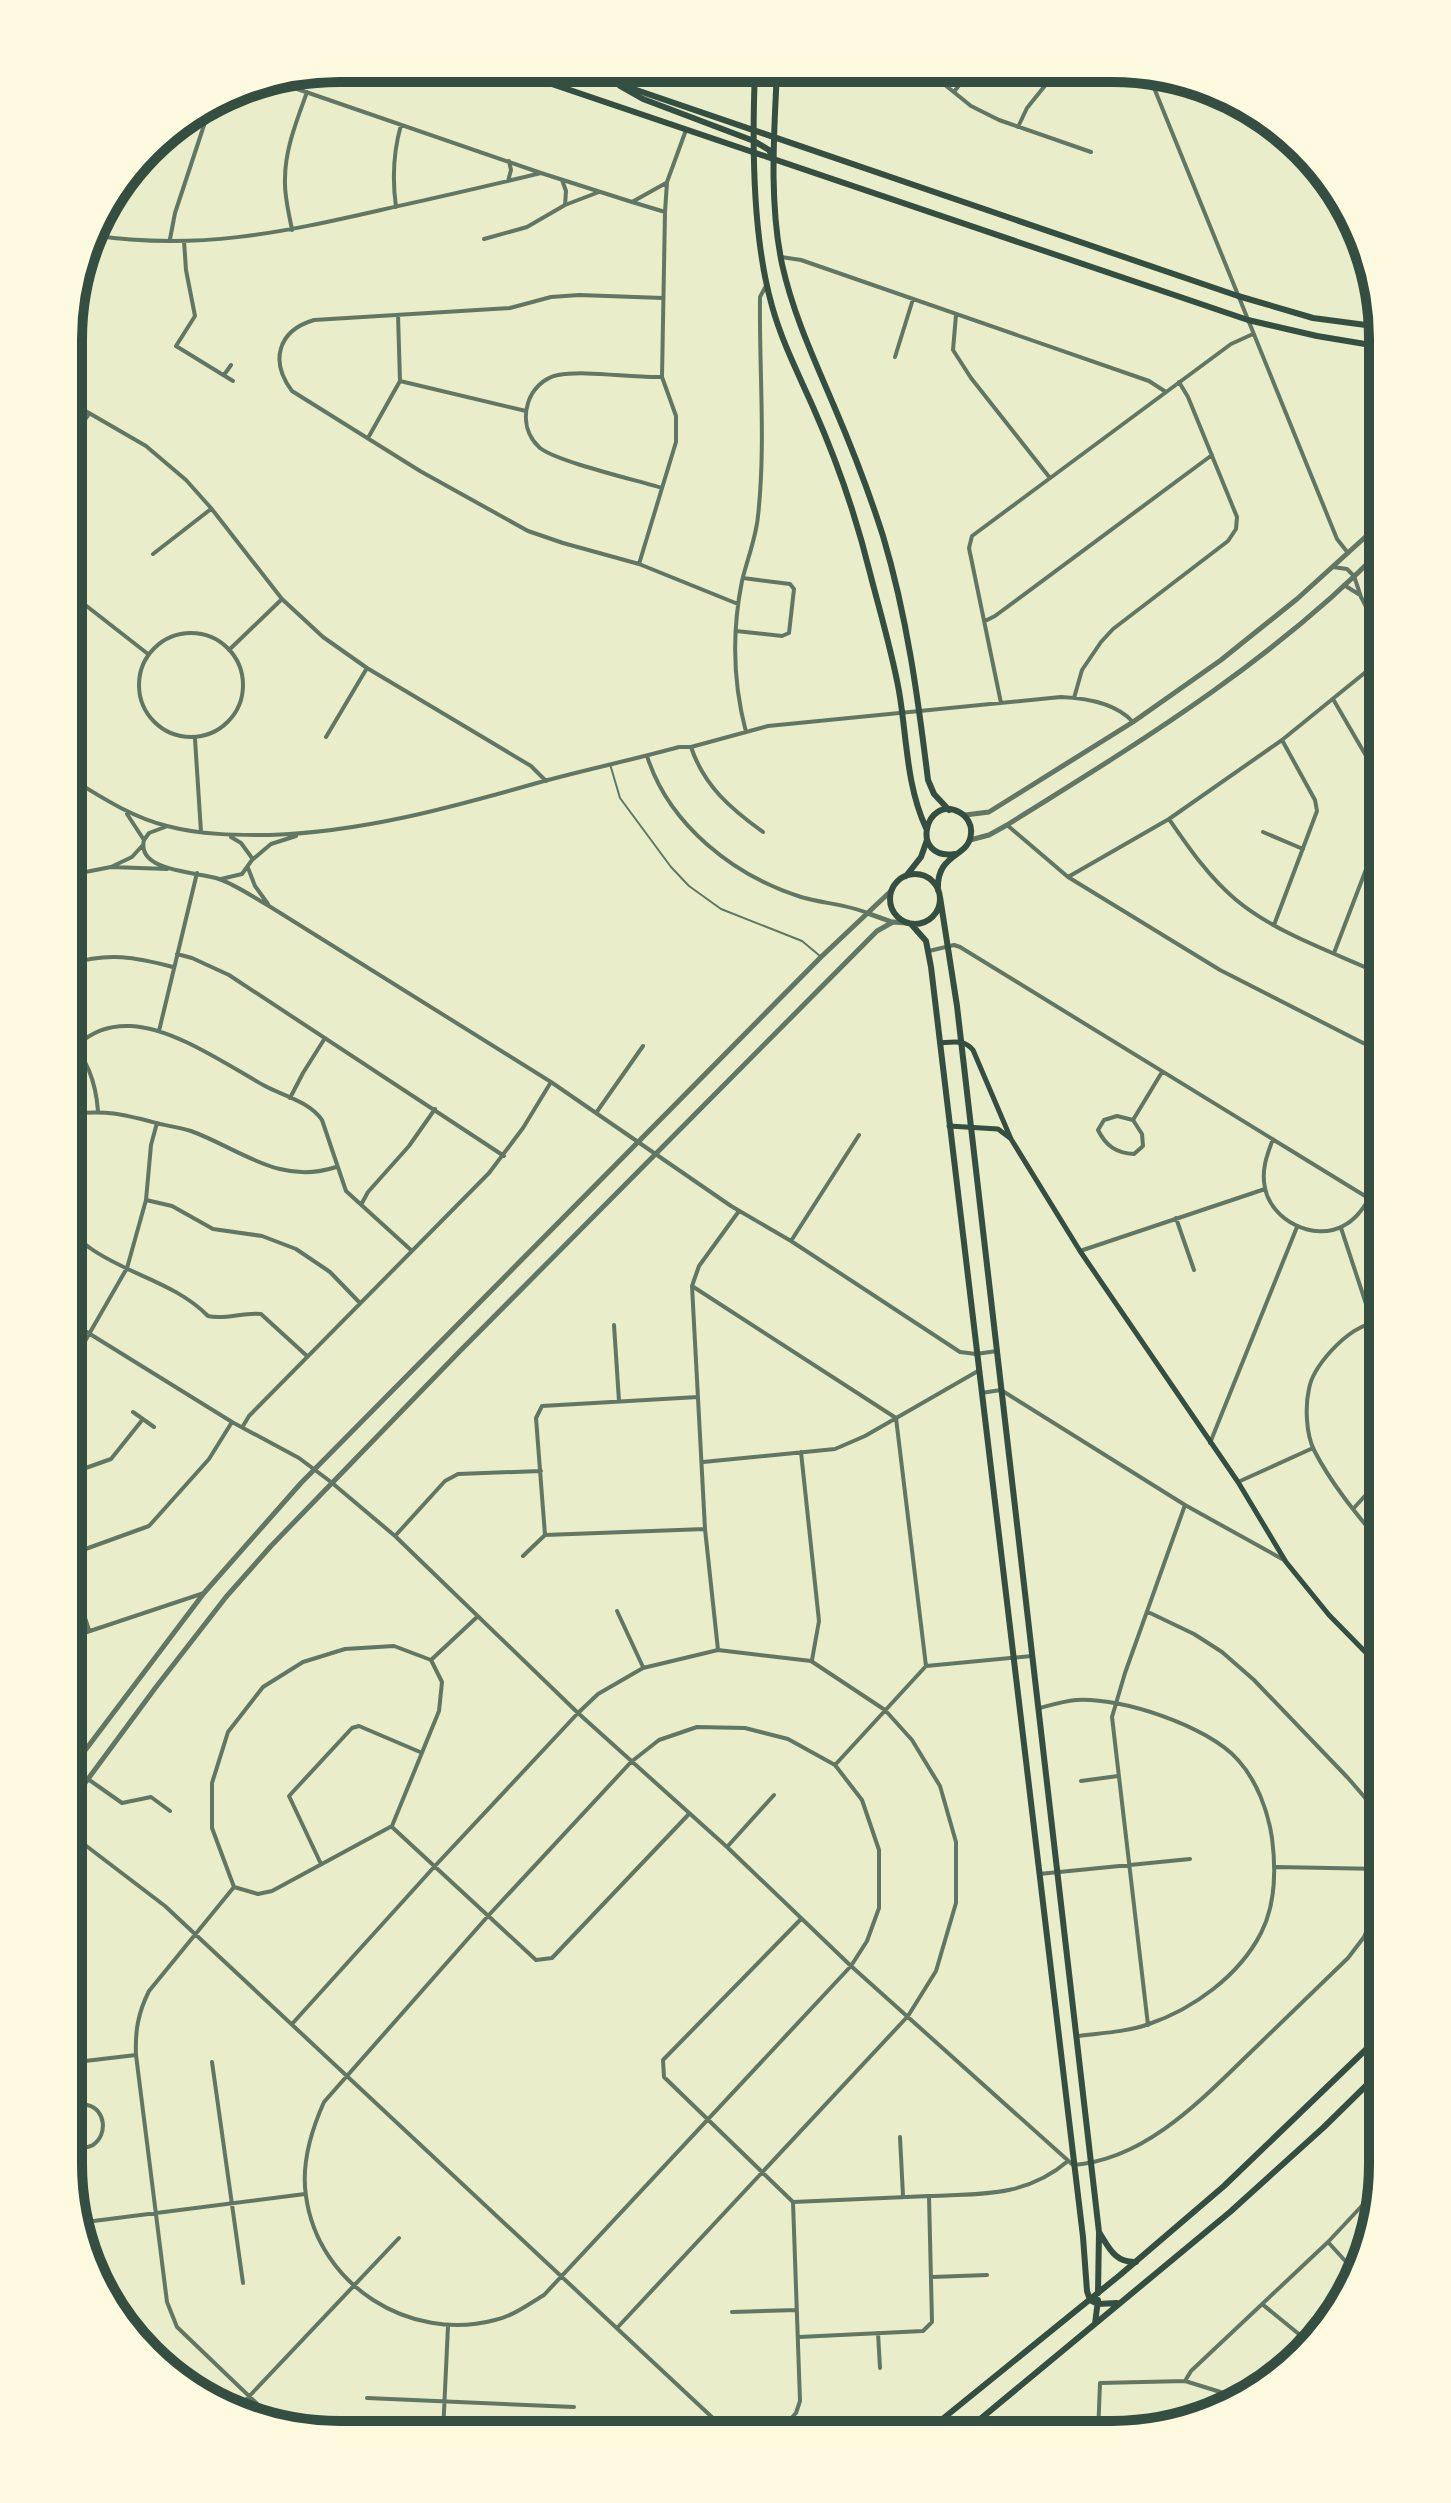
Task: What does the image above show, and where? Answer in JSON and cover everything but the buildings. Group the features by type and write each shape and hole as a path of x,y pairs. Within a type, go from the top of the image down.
{"main road":[{"path":"755,82 759,243 767,284 786,348 846,491 878,604 903,713 913,793 926,828 927,840 941,854 955,854"},
{"path":"777,82 775,203 781,257 808,349 854,453 883,537 901,607 920,712 928,780 934,794 949,810 964,815 971,827 966,846 941,869 938,910 934,916 920,923 909,923"},
{"path":"548,83 1248,320 1369,345"},
{"path":"615,83 643,99 754,141 769,150 775,159"},
{"path":"616,83 1238,296 1313,318 1368,325"},
{"path":"926,828 934,814 949,810"},
{"path":"927,840 921,857 892,890 891,903 894,911 923,936 929,951 1087,2291 1090,2300 1098,2304 1121,2302"},
{"path":"906,876 923,876 932,881 939,893 948,946 1092,2164 1099,2232 1095,2324"},
{"path":"940,1043 970,1045 1011,1139 1080,1251 1238,1482 1286,1562 1329,1615 1368,1655"},
{"path":"949,1126 998,1129 1011,1139"},
{"path":"940,2421 1136,2262 1224,2186 1368,2047"},
{"path":"978,2421 1230,2212 1368,2084"},
{"path":"1099,2232 1114,2256 1136,2262"}],"street":[{"path":"942,82 971,106 1018,127 1091,152"},
{"path":"954,92 961,82"},
{"path":"1018,127 1027,108 1048,82"},
{"path":"1153,86 1337,539 1348,553"},
{"path":"291,87 541,173 665,212"},
{"path":"292,230 285,180 286,161 307,92"},
{"path":"170,240 175,213 206,119"},
{"path":"396,207 392,173 401,125"},
{"path":"639,564 676,442 672,400 662,377 665,212 667,182 686,130"},
{"path":"508,181 511,170 509,161"},
{"path":"104,237 184,241 248,237 292,230 541,173"},
{"path":"562,179 566,191 565,205"},
{"path":"632,202 667,182"},
{"path":"484,239 527,227 565,205 600,192"},
{"path":"184,241 195,316 176,346 233,381"},
{"path":"781,257 801,260 1149,381 1166,392"},
{"path":"746,732 736,680 736,631 743,578 758,518 761,453 760,297 767,284"},
{"path":"663,298 579,295 551,297 510,308 314,320 297,325 285,339 279,360 281,377 292,391 420,471 528,531 639,564 738,604"},
{"path":"895,357 913,299"},
{"path":"368,438 400,381 398,315"},
{"path":"956,315 953,350 971,378 1050,478"},
{"path":"1001,703 969,548 970,540 979,530 1236,340 1253,334"},
{"path":"224,375 231,365"},
{"path":"662,377 551,377 537,387 526,411 526,423 533,440 552,455 662,488"},
{"path":"400,381 526,411"},
{"path":"1074,698 1082,670 1113,629 1234,534 1237,517 1179,382"},
{"path":"82,410 146,446 169,464 211,508 282,599 323,637 367,668 531,766 546,781"},
{"path":"82,424 89,414"},
{"path":"985,621 1212,455"},
{"path":"153,554 211,508"},
{"path":"964,815 989,812 1133,722 1221,660 1297,599 1369,534"},
{"path":"970,840 989,835 1007,825 1196,705 1282,639 1369,562"},
{"path":"1333,567 1347,569 1354,576 1369,612"},
{"path":"736,631 782,636 789,633 794,589 790,584 743,578"},
{"path":"1344,585 1361,597"},
{"path":"229,650 282,599"},
{"path":"82,604 149,654"},
{"path":"195,633 219,641 238,662 242,676 243,691 232,718 208,735 195,737 178,736 153,722 140,696 139,682 149,654 169,638 195,633"},
{"path":"326,737 367,668"},
{"path":"1068,877 1169,819 1282,740 1369,670"},
{"path":"82,785 126,812 168,826 228,836 302,834 412,817 768,726 1052,697 1074,698 1107,706 1133,722"},
{"path":"1333,699 1369,761"},
{"path":"195,737 201,832"},
{"path":"1274,925 1317,811 1315,800 1282,740"},
{"path":"691,747 711,787 731,808 763,832"},
{"path":"647,756 664,791 686,822 730,863 760,881 789,893 893,922 909,923"},
{"path":"126,812 144,840"},
{"path":"1169,819 1200,864 1236,900 1274,925 1369,969"},
{"path":"1007,825 1068,877 1220,970 1369,1046"},
{"path":"111,867 132,857 149,833 168,826"},
{"path":"1263,832 1303,849"},
{"path":"221,879 242,874 252,860 271,844 302,834"},
{"path":"228,836 241,843 252,860"},
{"path":"142,846 155,863 169,870"},
{"path":"1334,953 1369,862"},
{"path":"82,873 111,867 197,873 221,879 551,1082 739,1211 791,1241 960,1352 976,1354 997,1351"},
{"path":"248,868 255,886 269,906"},
{"path":"159,1031 197,873"},
{"path":"82,1754 239,1551 639,1141 821,957 892,890"},
{"path":"82,1787 226,1597 331,1482 845,962 877,931 893,922"},
{"path":"929,951 948,946 960,947 1369,1199"},
{"path":"177,954 229,975 504,1156"},
{"path":"82,961 115,955 173,967"},
{"path":"82,1041 100,1029 114,1026 159,1031 237,1068 317,1112 346,1191 412,1251"},
{"path":"1365,1044 1369,1036"},
{"path":"290,1098 325,1037"},
{"path":"596,1113 643,1046"},
{"path":"82,1056 94,1082 98,1111"},
{"path":"1133,1120 1162,1072"},
{"path":"243,1426 307,1356 504,1156 551,1082"},
{"path":"362,1203 435,1109"},
{"path":"82,1113 128,1114 191,1131 252,1161 273,1167 309,1173 336,1167"},
{"path":"1117,1116 1133,1120 1142,1134 1143,1146 1134,1154 1122,1153 1105,1144 1098,1130 1104,1120 1117,1116"},
{"path":"82,1349 127,1268 146,1200 151,1145 157,1123"},
{"path":"791,1241 859,1135"},
{"path":"1273,1139 1264,1163 1265,1189 1277,1213 1297,1227 1319,1231 1341,1228 1357,1217 1369,1200"},
{"path":"1080,1251 1265,1189"},
{"path":"146,1200 172,1206 213,1229 262,1236 296,1249 330,1272 360,1303"},
{"path":"718,1650 705,1529 692,1286 699,1266 739,1211"},
{"path":"1176,1218 1194,1270"},
{"path":"1210,1443 1297,1227"},
{"path":"1341,1228 1368,1311"},
{"path":"82,1243 164,1286 208,1316 261,1314 307,1356"},
{"path":"692,1286 896,1418"},
{"path":"1368,1324 1345,1336 1323,1360 1309,1387 1307,1417 1313,1448 1368,1528"},
{"path":"614,1325 619,1401"},
{"path":"82,1329 232,1422 316,1469 395,1536 578,1713 727,1847 851,1966 1070,2163"},
{"path":"703,1462 835,1449 978,1371"},
{"path":"981,1393 1001,1390 1185,1505 1286,1562"},
{"path":"545,1535 536,1418 542,1406 698,1397"},
{"path":"133,1412 154,1427"},
{"path":"896,1418 926,1666"},
{"path":"82,1469 111,1459 143,1419"},
{"path":"82,1550 149,1526 209,1459 232,1422"},
{"path":"1238,1482 1313,1448"},
{"path":"801,1452 819,1621 811,1661"},
{"path":"395,1536 445,1481 458,1474 541,1471"},
{"path":"1353,1509 1368,1492"},
{"path":"1148,2025 1112,1717 1185,1505"},
{"path":"523,1556 545,1535 705,1529"},
{"path":"82,1633 204,1593"},
{"path":"82,1609 89,1630"},
{"path":"617,1611 643,1668"},
{"path":"1148,1612 1194,1634 1222,1652 1254,1680 1368,1803"},
{"path":"431,1660 477,1617"},
{"path":"394,1646 431,1660 442,1682 439,1711 392,1826 272,1891 258,1894 234,1887 212,1828 212,1783 228,1732 263,1687 303,1662 345,1649 394,1646"},
{"path":"292,2024 578,1713 598,1694 643,1668 718,1650 811,1661 885,1710 912,1740 940,1786 956,1842 956,1903 936,1971 908,2016 617,2328"},
{"path":"835,1765 926,1666 1033,1656"},
{"path":"1040,1708 1076,1700 1116,1703 1180,1722 1212,1740 1238,1759 1260,1796 1270,1826 1276,1867 1272,1898 1261,1933 1241,1962 1209,1993 1179,2012 1148,2025 1077,2036"},
{"path":"321,1864 289,1796 352,1728 359,1726 420,1753"},
{"path":"697,1727 745,1728 788,1739 835,1765 862,1800 879,1850 879,1908 867,1941 851,1966 544,2295 497,2320 448,2326 398,2315 374,2303 353,2285 320,2242 305,2194 307,2153 313,2128 324,2102 488,1916 631,1762 659,1740 697,1727"},
{"path":"1081,1781 1118,1776"},
{"path":"88,1779 122,1803 151,1797 170,1811"},
{"path":"727,1847 774,1795"},
{"path":"392,1826 536,1960 552,1958 688,1815"},
{"path":"82,1842 144,1888 195,1934 716,2421"},
{"path":"1039,1874 1190,1859"},
{"path":"1276,1867 1368,1869"},
{"path":"234,1887 149,1991 141,2006 135,2030 136,2055 167,2302 177,2327 262,2408"},
{"path":"789,2421 800,2401 793,2202 664,2077 663,2060 801,1918"},
{"path":"793,2202 991,2194 1023,2188 1070,2163 1092,2164 1109,2160 1154,2136 1197,2103 1348,1958 1368,1927"},
{"path":"82,2061 136,2055"},
{"path":"212,2062 243,2283"},
{"path":"82,2105 89,2105 100,2113 104,2128 99,2140 91,2147 82,2148"},
{"path":"900,2137 903,2196"},
{"path":"89,2222 305,2194"},
{"path":"799,2337 923,2331 929,2328 932,2322 932,2277 929,2196"},
{"path":"1185,2381 1191,2371 1328,2242 1365,2202"},
{"path":"244,2402 399,2238"},
{"path":"1328,2242 1348,2264"},
{"path":"932,2277 987,2275"},
{"path":"1262,2304 1302,2337"},
{"path":"732,2312 797,2310"},
{"path":"443,2421 448,2326"},
{"path":"878,2333 880,2368"},
{"path":"1099,2421 1100,2383 1185,2381 1226,2394"},
{"path":"367,2398 574,2407"}],"lane":[{"path":"610,764 620,798 671,867 689,886 721,909 802,941 821,957"}]}
